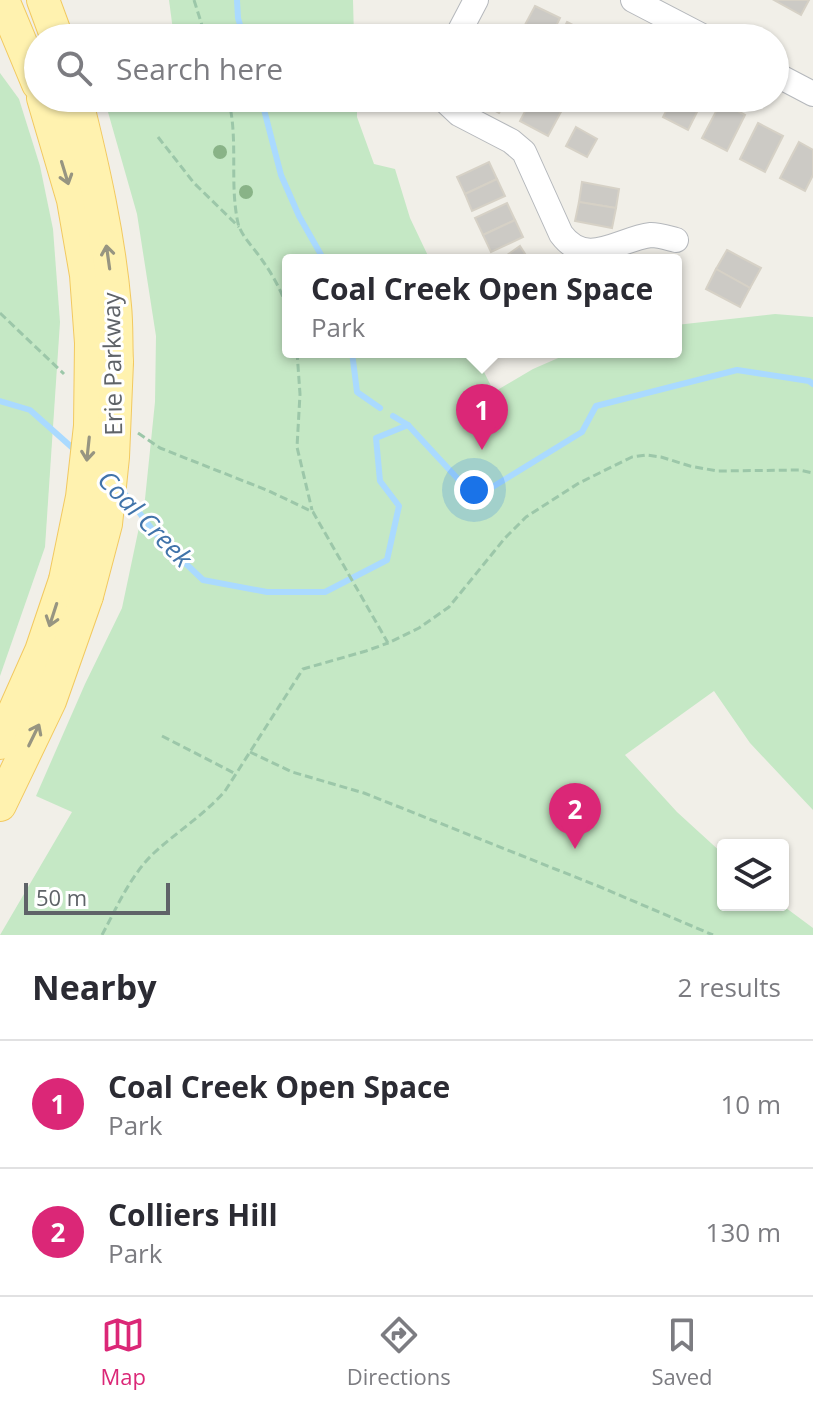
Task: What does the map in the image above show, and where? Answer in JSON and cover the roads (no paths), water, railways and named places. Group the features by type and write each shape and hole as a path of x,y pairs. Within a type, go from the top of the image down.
{"main road":[{"path":"3,0 24,50"},
{"path":"43,0 52,24"},
{"name":"Erie Parkway","path":"0,805 50,701 76,588 90,426 91,343 86,275 73,200 47,112"},
{"name":"Erie Parkway","path":"0,743 41,651 76,588 106,524 113,457 117,362 115,307 105,232 79,112"}],"street":[{"path":"463,24 476,0"},
{"path":"633,0 679,24"},
{"path":"789,81 813,94"},
{"path":"460,112 524,152 561,234 579,250 593,252 654,235 676,240"}],"waterway":[{"path":"237,0 240,24"},
{"path":"265,112 281,175 321,254"},
{"path":"353,358 357,392 380,408"},
{"name":"Coal Creek","path":"121,489 159,538 203,580 267,592 325,592 387,560 399,506 380,481 376,438 408,425 458,479 486,491 582,432 596,406 737,370 813,384"},
{"name":"Coal Creek","path":"0,401 30,410 76,451"},
{"path":"393,416 408,425"}],"place":[{"name":"Coal Creek Open Space","path":"482,450"},
{"name":"Colliers Hill","path":"575,849"}]}
